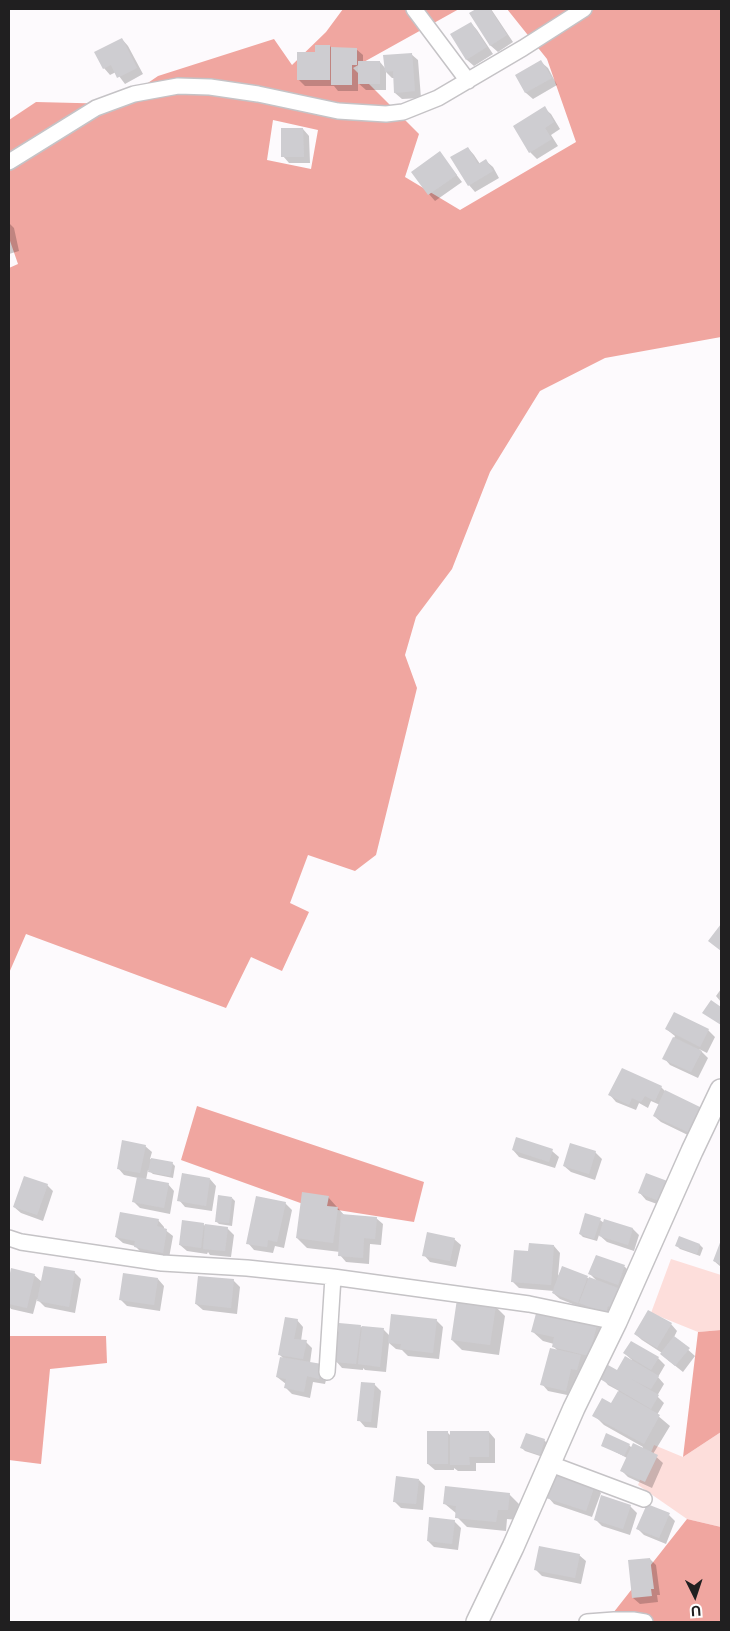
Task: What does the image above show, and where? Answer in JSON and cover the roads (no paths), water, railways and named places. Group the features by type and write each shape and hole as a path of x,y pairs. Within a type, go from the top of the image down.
{"street":[{"path":"414,9 468,81"},
{"path":"9,162 96,108 134,94 178,86 210,87 282,98 338,111 386,114 403,112 438,98 468,81 584,9"},
{"path":"477,1622 513,1547 548,1463 616,1322 721,1090"},
{"path":"9,1238 21,1242 162,1263 247,1268 333,1277 529,1304 616,1322"},
{"path":"326,1372 333,1277"},
{"path":"548,1463 644,1499"},
{"path":"587,1622 614,1620 645,1622"}]}
